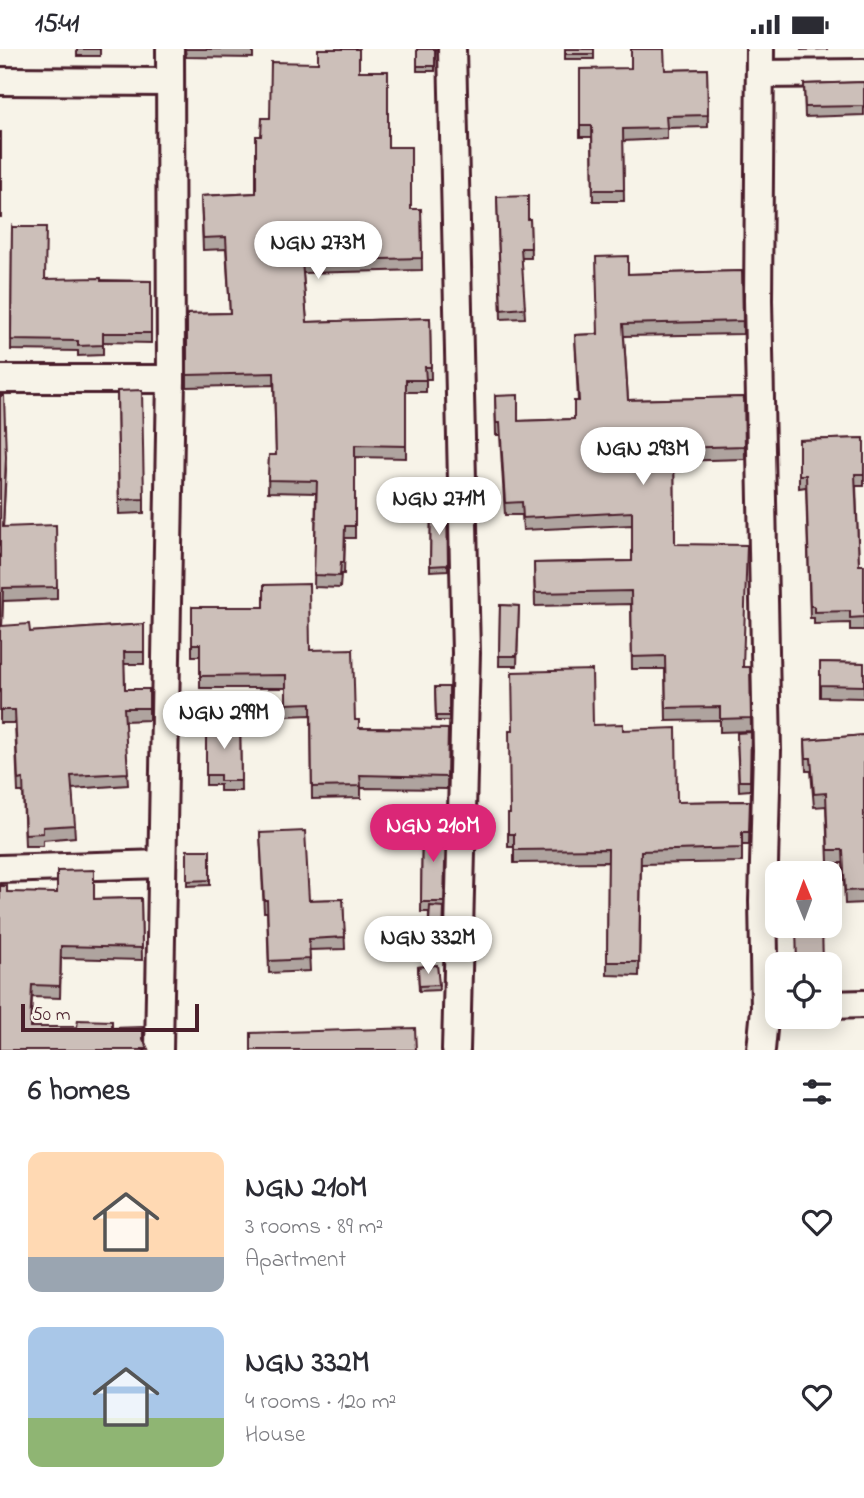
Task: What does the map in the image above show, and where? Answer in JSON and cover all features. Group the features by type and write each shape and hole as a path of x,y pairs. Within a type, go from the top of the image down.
{"street":[{"path":"159,1050 171,379 170,49"},
{"path":"453,49 466,653 456,1050"},
{"path":"767,952 763,901 767,750 758,300 760,62 864,73"},
{"path":"0,81 170,82"},
{"path":"0,379 171,379"},
{"path":"0,869 162,865"},
{"path":"842,1005 864,1004"},
{"path":"761,1050 766,1029"}],"building":[{"path":"318,49 359,49 359,71 388,71 388,147 411,147 411,209 421,209 422,258 302,261 307,322 430,318 431,367 425,367 426,380 406,380 406,446 355,445 355,526 345,526 344,562 341,562 340,576 314,575 317,481 268,480 269,455 276,455 274,373 187,375 187,314 230,313 226,237 203,238 201,196 256,193 256,136 261,136 262,118 270,118 271,62 318,63"},
{"path":"417,49 435,49 435,66 417,66"},
{"path":"565,49 594,49 594,54 565,54"},
{"path":"631,49 664,49 665,70 707,69 708,115 666,116 667,128 623,129 624,190 593,190 592,126 580,126 580,69 631,68"},
{"path":"864,82 864,106 805,107 804,84"},
{"path":"1,132 1,217 0,217"},
{"path":"528,196 531,248 521,248 525,308 501,310 497,197"},
{"path":"12,227 46,227 45,279 151,281 151,333 103,333 103,345 78,346 78,341 11,340"},
{"path":"628,256 628,274 742,271 743,321 623,324 628,400 744,397 745,446 674,448 675,544 747,545 743,667 750,667 751,718 720,719 720,707 666,708 665,656 632,657 631,591 535,593 534,563 632,561 632,512 523,518 522,502 505,503 500,423 496,423 495,396 518,395 518,421 574,419 574,401 579,401 575,335 598,334 596,257"},
{"path":"142,390 144,499 119,500 117,391"},
{"path":"0,396 4,396 6,457 3,527 56,525 57,587 3,588 2,626 29,624 30,632 144,624 144,652 124,652 125,689 149,689 149,708 124,708 128,773 71,776 75,825 43,827 43,833 25,834 23,779 18,780 15,710 0,710"},
{"path":"864,438 864,474 855,474 859,565 864,565 864,617 850,618 850,611 814,612 814,606 810,606 806,475 799,475 799,440"},
{"path":"431,507 447,507 448,565 430,566"},
{"path":"309,584 310,650 353,649 355,720 359,720 359,728 448,729 447,777 360,775 361,786 312,787 311,703 286,704 286,675 200,676 200,644 192,644 192,607 264,607 264,585"},
{"path":"500,605 519,606 517,656 499,656"},
{"path":"820,662 864,663 864,686 820,685"},
{"path":"592,670 593,725 623,724 623,730 676,728 677,802 750,801 749,832 742,832 742,848 641,851 639,962 607,962 608,849 514,850 514,834 508,834 509,731 513,731 512,672"},
{"path":"435,687 449,687 449,716 436,716"},
{"path":"206,723 240,723 241,781 220,781 220,775 206,775"},
{"path":"751,732 750,781 739,781 737,733"},
{"path":"864,735 864,890 845,891 843,850 828,850 826,793 814,794 811,758 806,758 805,740"},
{"path":"422,827 446,827 444,902 421,902"},
{"path":"305,831 309,900 343,899 345,937 309,939 310,959 269,961 267,900 264,900 260,833"},
{"path":"187,850 210,850 210,880 187,881"},
{"path":"94,870 94,899 141,898 142,948 61,946 60,986 32,985 30,1027 77,1027 78,1020 112,1021 112,1028 143,1027 143,1039 148,1049 0,1050 0,886 7,886 7,892 57,893 57,871"},
{"path":"430,906 444,907 443,938 428,937"},
{"path":"796,938 822,938 823,952 797,952"},
{"path":"437,965 439,985 419,986 418,967"},
{"path":"415,1028 416,1050 251,1050 251,1033"}]}
